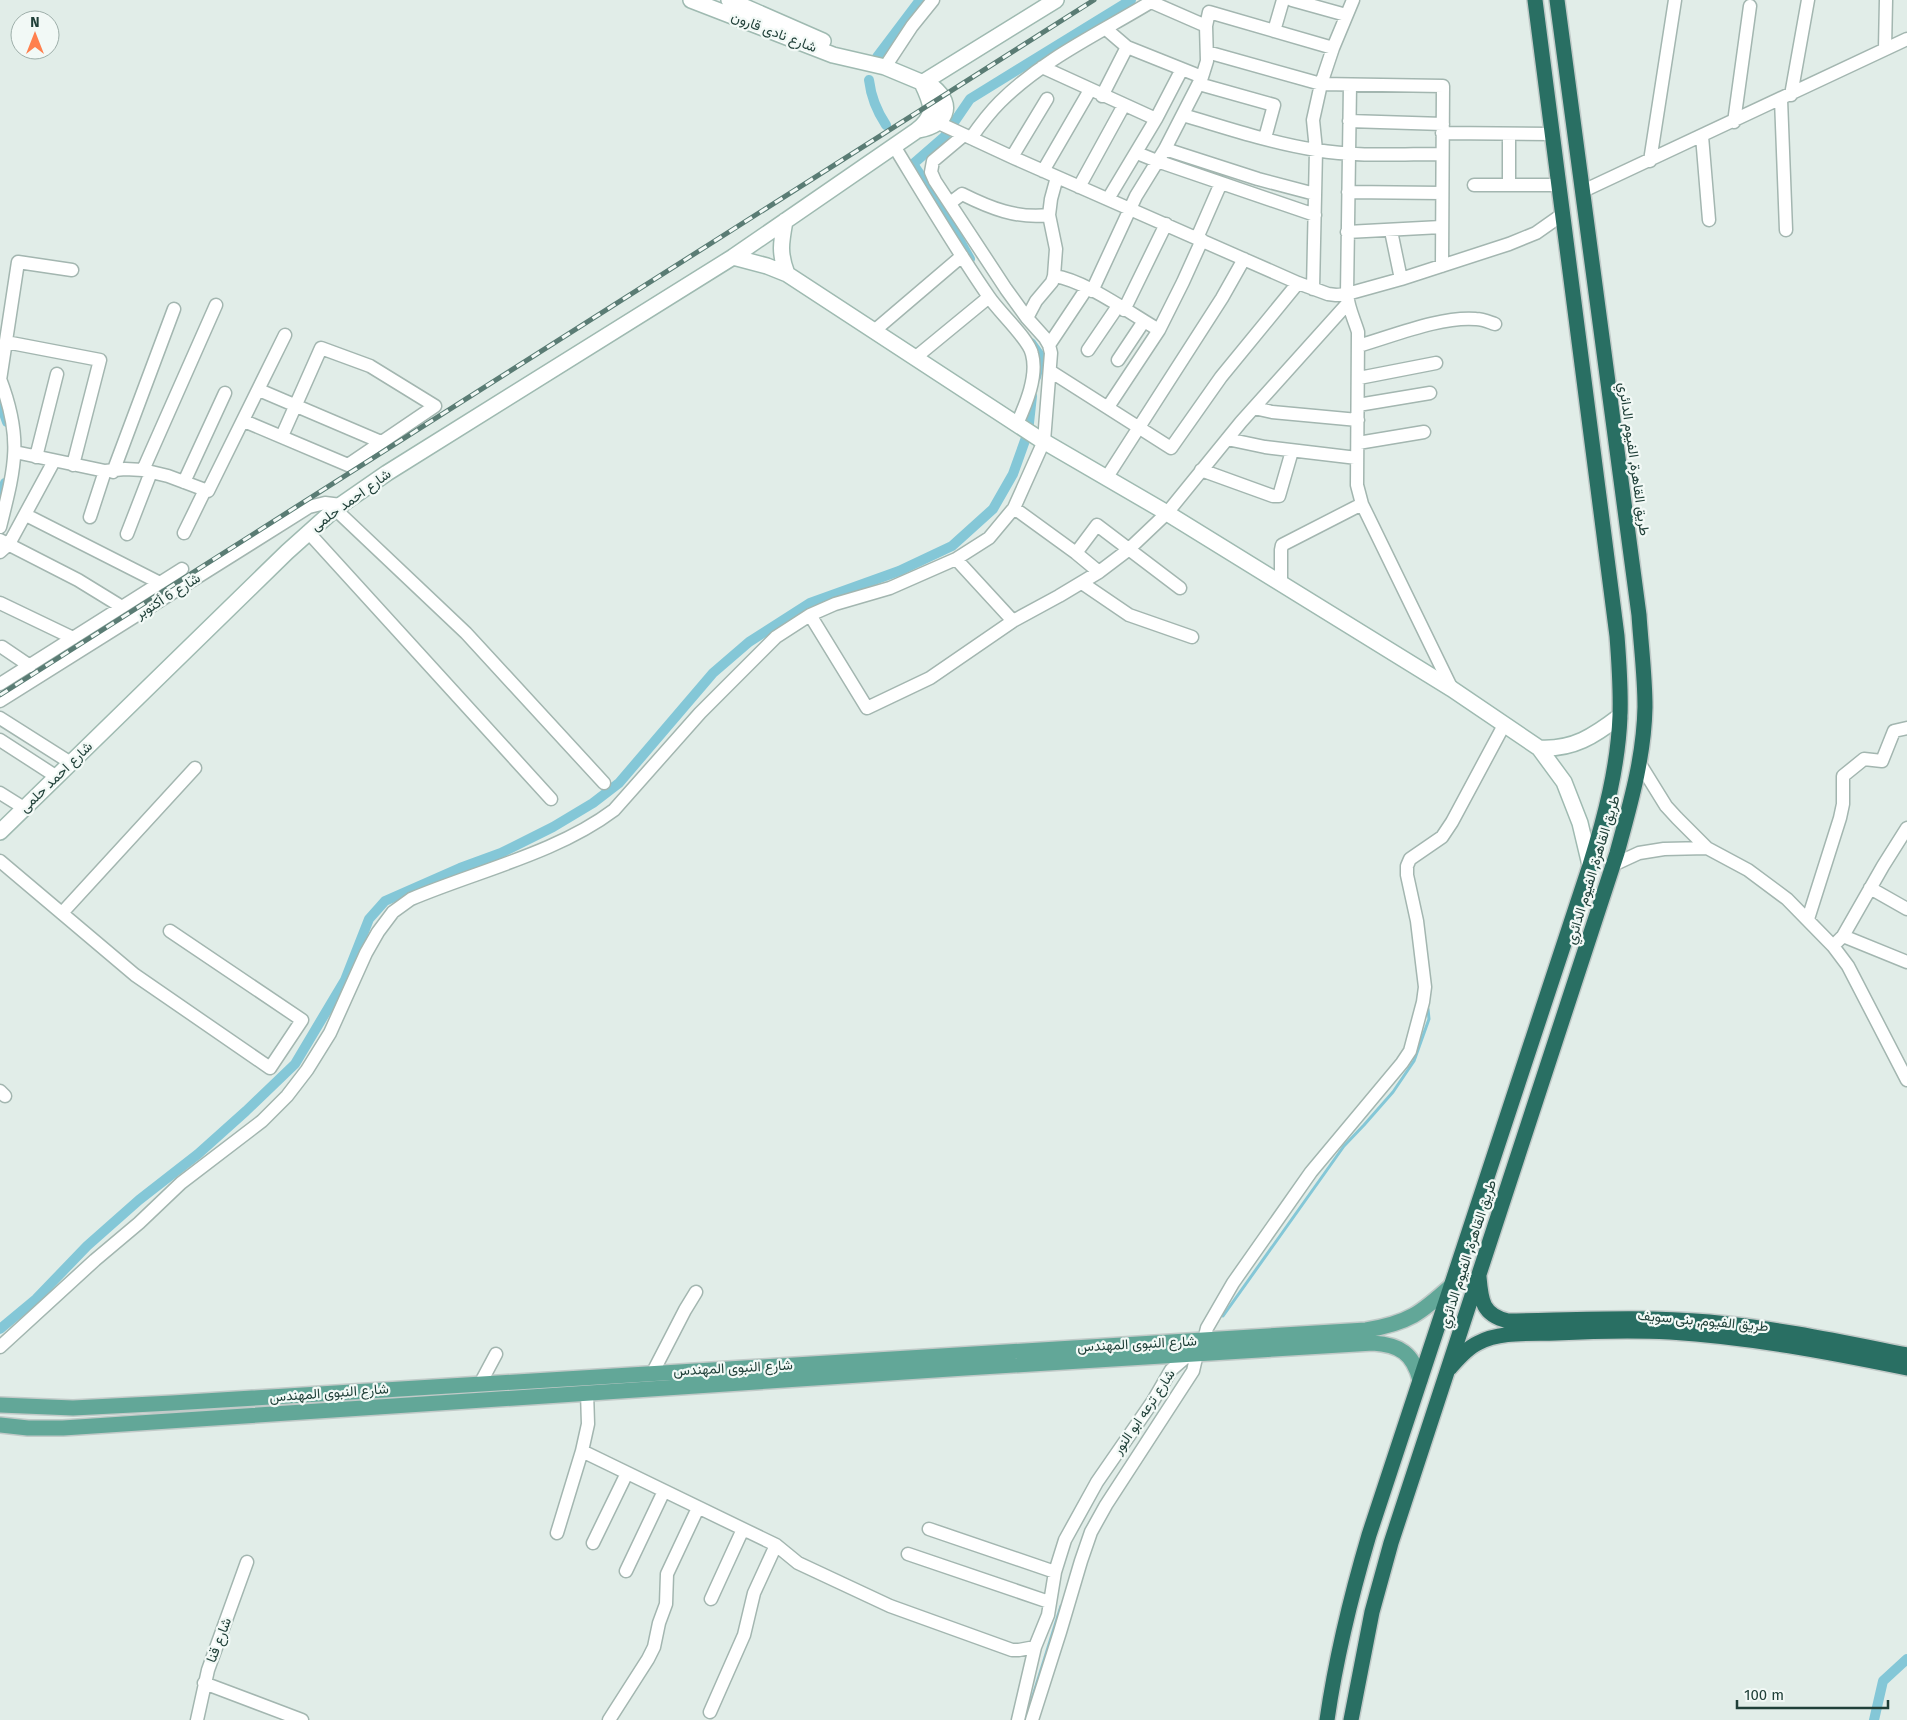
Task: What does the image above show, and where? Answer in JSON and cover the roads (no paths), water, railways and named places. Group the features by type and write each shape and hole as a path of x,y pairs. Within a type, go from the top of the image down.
{"highway":[{"name":"طريق القاهرة, الفيوم الدائري","path":"1327,1720 1349,1605 1387,1479 1590,865 1616,758 1620,716 1617,636 1535,0"},
{"name":"طريق القاهرة, الفيوم الدائري","path":"1352,1720 1372,1612 1391,1543 1613,865 1634,794 1644,734 1644,683 1638,607 1557,0"},
{"path":"1593,446 1616,444"},
{"path":"1509,1107 1532,1114"},
{"name":"طريق الفيوم, بنى سويف","path":"1478,1273 1480,1291 1486,1308 1499,1319 1508,1321 1629,1318 1708,1322 1790,1332 1907,1355"},
{"name":"طريق الفيوم, بنى سويف","path":"1447,1371 1466,1351 1477,1343 1491,1337 1630,1331 1670,1332 1745,1339 1907,1368"},
{"path":"1387,1479 1410,1487"}],"main road":[{"name":"شارع نادى قارون","path":"691,0 833,55 885,67 922,83 936,90 945,103 945,114 938,122"},
{"name":"شارع نادى قارون","path":"729,0 843,49 859,61"},
{"path":"922,83 1056,0"},
{"name":"شارع احمد حلمى","path":"0,832 308,532 338,507 387,473 733,257 916,131 938,122"},
{"path":"785,221 780,246 787,274"},
{"path":"733,257 787,274 1020,426 1167,513 1452,690 1539,748 1564,782 1580,823 1590,865"},
{"path":"1539,748 1565,748 1579,743 1620,716"},
{"name":"شارع النبوى المهندس","path":"0,1425 28,1428 63,1428 587,1392 1204,1340 1366,1330 1405,1321 1420,1312 1452,1285"},
{"path":"1197,1354 1204,1340"},
{"name":"شارع النبوى المهندس","path":"0,1404 74,1408 200,1402 653,1372 1197,1354 1373,1343 1385,1344 1405,1353 1412,1360 1420,1380"},
{"path":"200,1402 198,1410 202,1418"},
{"path":"172,1403 176,1412 173,1420"}],"street":[{"path":"885,67 912,26 933,0"},
{"path":"1274,31 1283,0"},
{"path":"1292,0 1346,15"},
{"path":"1313,289 1316,150 1312,120 1333,48 1353,0"},
{"path":"1650,161 1675,0"},
{"path":"1786,230 1786,97 1808,0"},
{"path":"1885,49 1886,0"},
{"path":"0,1347 95,1260 139,1224 181,1184 262,1121 287,1096 307,1070 330,1033 366,953 378,932 393,912 411,899 581,832 597,822 614,810 700,713 776,637 810,615 835,604 890,588 956,559 989,538 1014,508 1041,439 1050,371 1049,345 1006,289 935,181 931,172 933,161 1042,67 1152,1 1206,26"},
{"path":"1049,345 1090,289 1130,208 1165,149 1200,81 1207,62 1206,26 1211,6 1274,31 1333,48"},
{"path":"1734,122 1750,6"},
{"path":"1106,29 1127,47 1182,69 1200,81 1274,105 1265,138"},
{"path":"1583,191 1734,122 1907,39"},
{"path":"1102,96 1127,47"},
{"path":"1207,52 1321,84 1443,86 1442,266"},
{"path":"1042,67 1156,119"},
{"path":"1108,199 1137,153 1182,69"},
{"path":"1350,84 1347,298 1358,332 1357,485 1362,504 1452,690"},
{"path":"1043,170 1090,90"},
{"path":"1012,157 1047,99"},
{"path":"1079,187 1124,105"},
{"path":"1183,115 1316,150 1348,153 1442,154"},
{"path":"1349,121 1509,134 1552,134"},
{"path":"938,122 1079,187 1298,283 1347,298"},
{"path":"1509,134 1509,185"},
{"path":"1702,136 1708,220"},
{"path":"894,146 989,297 1032,352 1034,369 1020,426"},
{"path":"1165,149 1258,179 1315,194"},
{"path":"1137,153 1157,162 1315,214"},
{"path":"1027,318 1036,301 1052,282 1054,276 1056,250 1049,215 1057,177"},
{"path":"1108,407 1159,330 1183,282 1221,183"},
{"path":"1474,185 1559,185"},
{"path":"1348,192 1442,193"},
{"path":"950,204 962,194 1010,214 1035,217 1049,215"},
{"path":"810,615 867,708 930,678 1013,621 1082,583 1128,550 1167,513 1201,470 1347,298 1509,244 1536,233 1563,214"},
{"path":"1088,350 1121,308 1166,224"},
{"path":"1347,232 1441,227"},
{"path":"1391,231 1401,279"},
{"path":"874,331 962,256"},
{"path":"1107,477 1222,298 1244,259"},
{"path":"0,526 12,477 15,452 13,418 0,379 18,262 72,270"},
{"path":"1054,276 1064,277 1090,289 1159,330"},
{"path":"1050,371 1172,448 1221,377 1298,283"},
{"path":"916,357 989,297"},
{"path":"126,534 147,471 216,305"},
{"path":"90,517 174,309"},
{"path":"1358,346 1440,322 1479,319 1495,324"},
{"path":"1118,360 1144,321"},
{"path":"15,452 109,471 125,469 147,471 208,491 285,335"},
{"path":"6,342 100,360 73,465"},
{"path":"244,421 348,465 436,406 370,366 321,348 282,436"},
{"path":"1359,378 1436,363"},
{"path":"36,457 57,374"},
{"path":"259,390 381,442"},
{"path":"184,482 225,393"},
{"path":"1358,405 1430,393"},
{"path":"1254,408 1272,412 1358,420"},
{"path":"1358,443 1424,432"},
{"path":"1227,439 1292,451 1357,458"},
{"path":"1201,470 1273,496 1279,496 1292,451"},
{"path":"54,461 26,515 3,545 78,580 122,607"},
{"path":"184,533 205,490"},
{"name":"شارع 6 أكتوبر","path":"0,701 309,508 325,503 338,507"},
{"path":"1281,584 1282,545 1362,504"},
{"path":"338,507 466,633 604,784"},
{"path":"1014,508 1099,572"},
{"path":"26,515 160,583"},
{"path":"1076,553 1097,525 1180,588"},
{"path":"308,532 551,799"},
{"path":"956,559 1013,621"},
{"name":"شارع 6 أكتوبر","path":"3,680 30,666 182,569"},
{"path":"1082,583 1129,615 1192,637"},
{"path":"0,603 73,638"},
{"path":"2,647 30,666"},
{"path":"0,718 71,763"},
{"path":"1204,1340 1207,1328 1233,1282 1306,1180 1410,1051 1423,1002 1424,987 1417,921 1407,875 1407,866 1410,859 1442,837 1463,803 1504,725"},
{"path":"1808,919 1840,818 1843,804 1843,776 1864,759 1882,761 1894,731 1907,728"},
{"path":"0,740 57,777"},
{"path":"1640,764 1666,806 1707,848 1748,870 1787,899 1833,946 1848,966 1907,1080"},
{"path":"62,913 194,768"},
{"path":"0,793 24,808"},
{"path":"1833,946 1843,936 1907,828"},
{"path":"1613,865 1639,853 1664,849 1707,848"},
{"path":"0,861 135,975 270,1068 302,1020 170,931"},
{"path":"1870,888 1907,909"},
{"path":"1843,936 1907,962"},
{"path":"653,1372 696,1292"},
{"path":"480,1384 496,1354"},
{"name":"شارع ترعه ابو النور","path":"1018,1720 1035,1647 1046,1621 1055,1572 1065,1540 1097,1482 1175,1366 1185,1358 1197,1354"},
{"name":"شارع ترعه ابو النور","path":"1032,1720 1091,1532 1106,1505 1193,1371 1197,1354"},
{"path":"557,1533 582,1451 588,1424 587,1392"},
{"path":"582,1451 776,1545 798,1563 890,1606 1012,1650 1035,1647"},
{"path":"593,1543 627,1473"},
{"path":"626,1571 664,1492"},
{"path":"609,1720 654,1647 659,1623 666,1604 666,1574 698,1508"},
{"path":"711,1598 743,1529"},
{"path":"929,1529 1055,1572"},
{"path":"710,1712 744,1635 754,1593 776,1545"},
{"path":"908,1554 1049,1602"},
{"name":"شارع قنا","path":"197,1720 204,1683 247,1562"},
{"path":"204,1683 302,1720"}],"waterway":[{"path":"877,57 920,0"},
{"path":"970,259 934,195 913,164 944,137 970,99 1131,0"},
{"path":"869,80 874,103 886,125"},
{"path":"1031,343 1041,357 1036,377"},
{"path":"0,1329 36,1299 87,1246 139,1200 198,1154 295,1064 345,980 369,919 385,901 460,868 501,853 553,827 593,803 619,783 713,673 749,642 810,603 899,571 952,546 993,509 1013,474 1028,432 1032,396"},
{"path":"0,402 7,422"},
{"path":"0,500 5,483"},
{"path":"1223,1316 1344,1146 1393,1092 1414,1061 1429,1019 1428,1009"},
{"path":"1030,1705 1061,1606"},
{"path":"1874,1720 1883,1681 1907,1659"}],"railway":[{"path":"0,695 1094,0"}]}
